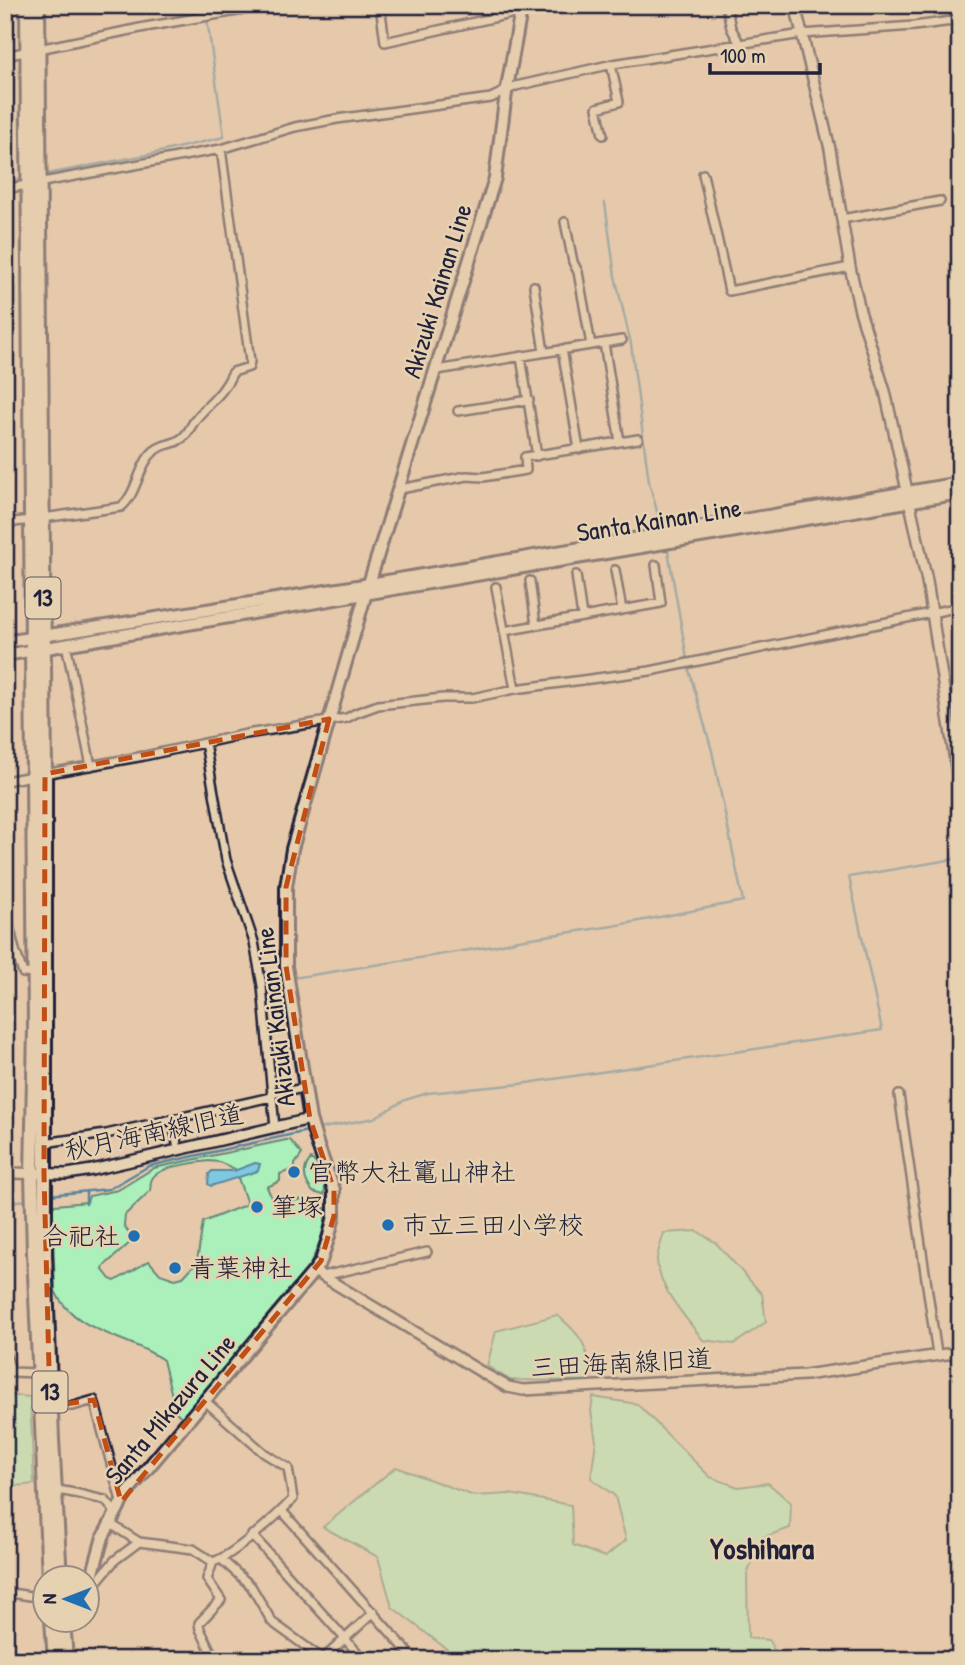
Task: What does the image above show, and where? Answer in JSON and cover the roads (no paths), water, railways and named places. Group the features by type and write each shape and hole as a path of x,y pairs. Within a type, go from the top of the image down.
{"main road":[{"name":"13","path":"27,5 34,50"},
{"name":"13","path":"38,5 34,50 40,775 38,1373 48,1564"},
{"name":"Akizuki Kainan Line","path":"319,1274 334,1203 331,1179 312,1126 286,966 286,887 292,849 368,589 495,178 521,9"},
{"name":"Santa Kainan Line","path":"368,589 909,496 960,482"},
{"name":"Santa Kainan Line","path":"909,496 960,493"},
{"path":"5,655 37,643 368,589"},
{"path":"5,642 66,644 368,589"},
{"name":"13","path":"38,1174 44,1143 39,974"},
{"name":"13","path":"38,1208 59,1564"},
{"name":"Santa Mikazura Line","path":"95,1564 108,1523 118,1507 205,1401 319,1274"},
{"path":"53,1634 55,1660"},
{"path":"64,1634 66,1660"}],"street":[{"path":"5,56 145,27 272,5"},
{"path":"380,5 385,42 521,9"},
{"path":"726,5 731,27 740,44"},
{"path":"795,5 830,149 850,267 885,391 927,581 960,793"},
{"path":"5,188 221,149 316,123 404,109 467,103 506,93 516,86 611,64 802,34 960,20"},
{"path":"603,135 597,108 619,102 611,64"},
{"path":"5,523 121,507 127,502 154,450 180,440 226,387 233,372 249,367 221,149"},
{"path":"703,174 729,291 850,267"},
{"path":"842,219 940,201"},
{"path":"565,222 573,262 578,272 591,345"},
{"path":"534,286 544,352"},
{"path":"437,370 622,340"},
{"path":"604,343 620,442"},
{"path":"562,349 579,449"},
{"path":"522,357 537,456"},
{"path":"458,411 529,400"},
{"path":"400,489 467,476 484,477 526,470 525,457 638,439"},
{"path":"504,631 661,603 656,565"},
{"path":"615,570 622,610"},
{"path":"576,575 582,617"},
{"path":"530,580 536,625"},
{"path":"496,587 516,689"},
{"path":"5,781 347,718 378,705 443,698 472,698 516,689 649,671 960,607"},
{"path":"66,644 91,766"},
{"path":"205,743 226,860 254,943 258,964 275,1128"},
{"path":"5,909 23,973 39,974"},
{"path":"44,1143 106,1135 173,1121 305,1088"},
{"path":"899,1095 937,1354"},
{"path":"173,1121 178,1150"},
{"name":"秋月海南線旧道","path":"5,1173 38,1174 92,1170 275,1128 312,1126"},
{"path":"319,1274 427,1252"},
{"name":"三田海南線旧道","path":"319,1274 488,1376 508,1387 523,1390 804,1375 960,1352"},
{"path":"5,1353 12,1372 38,1373"},
{"path":"50,1405 73,1406 94,1400 118,1507"},
{"path":"205,1401 264,1452 288,1468 293,1499 282,1511 217,1560 207,1579 221,1600 199,1623 215,1660"},
{"path":"54,1490 105,1500 118,1507"},
{"path":"282,1511 415,1660"},
{"path":"108,1523 139,1542 193,1549 217,1560 251,1586 272,1622 324,1659 374,1612"},
{"path":"252,1535 364,1660"},
{"path":"102,1575 115,1560 139,1542"},
{"path":"5,1592 32,1596"}],"water":[{"path":"255,1163 260,1164 258,1171 211,1186 208,1184 212,1171 234,1171"}],"waterway":[{"path":"47,174 224,137 205,5"},
{"path":"5,182 23,179"},
{"path":"605,203 615,276 631,344 649,482 661,526"},
{"path":"293,978 613,926 743,901 712,751 689,670 668,551"},
{"path":"318,1129 374,1118 405,1100 428,1093 520,1084 882,1030 849,877 960,858"},
{"path":"264,984 283,979"},
{"path":"49,1195 109,1189 149,1166 312,1130"},
{"path":"86,1191 86,1204"},
{"path":"5,1202 29,1200"}],"place":[{"name":"官幣大社竃山神社","path":"294,1172"},
{"name":"筆塚","path":"257,1207"},
{"name":"市立三田小学校","path":"388,1225"},
{"name":"合祀社","path":"134,1236"},
{"name":"青葉神社","path":"175,1268"}],"district":[{"name":"Yoshihara","path":"762,1549"}]}
